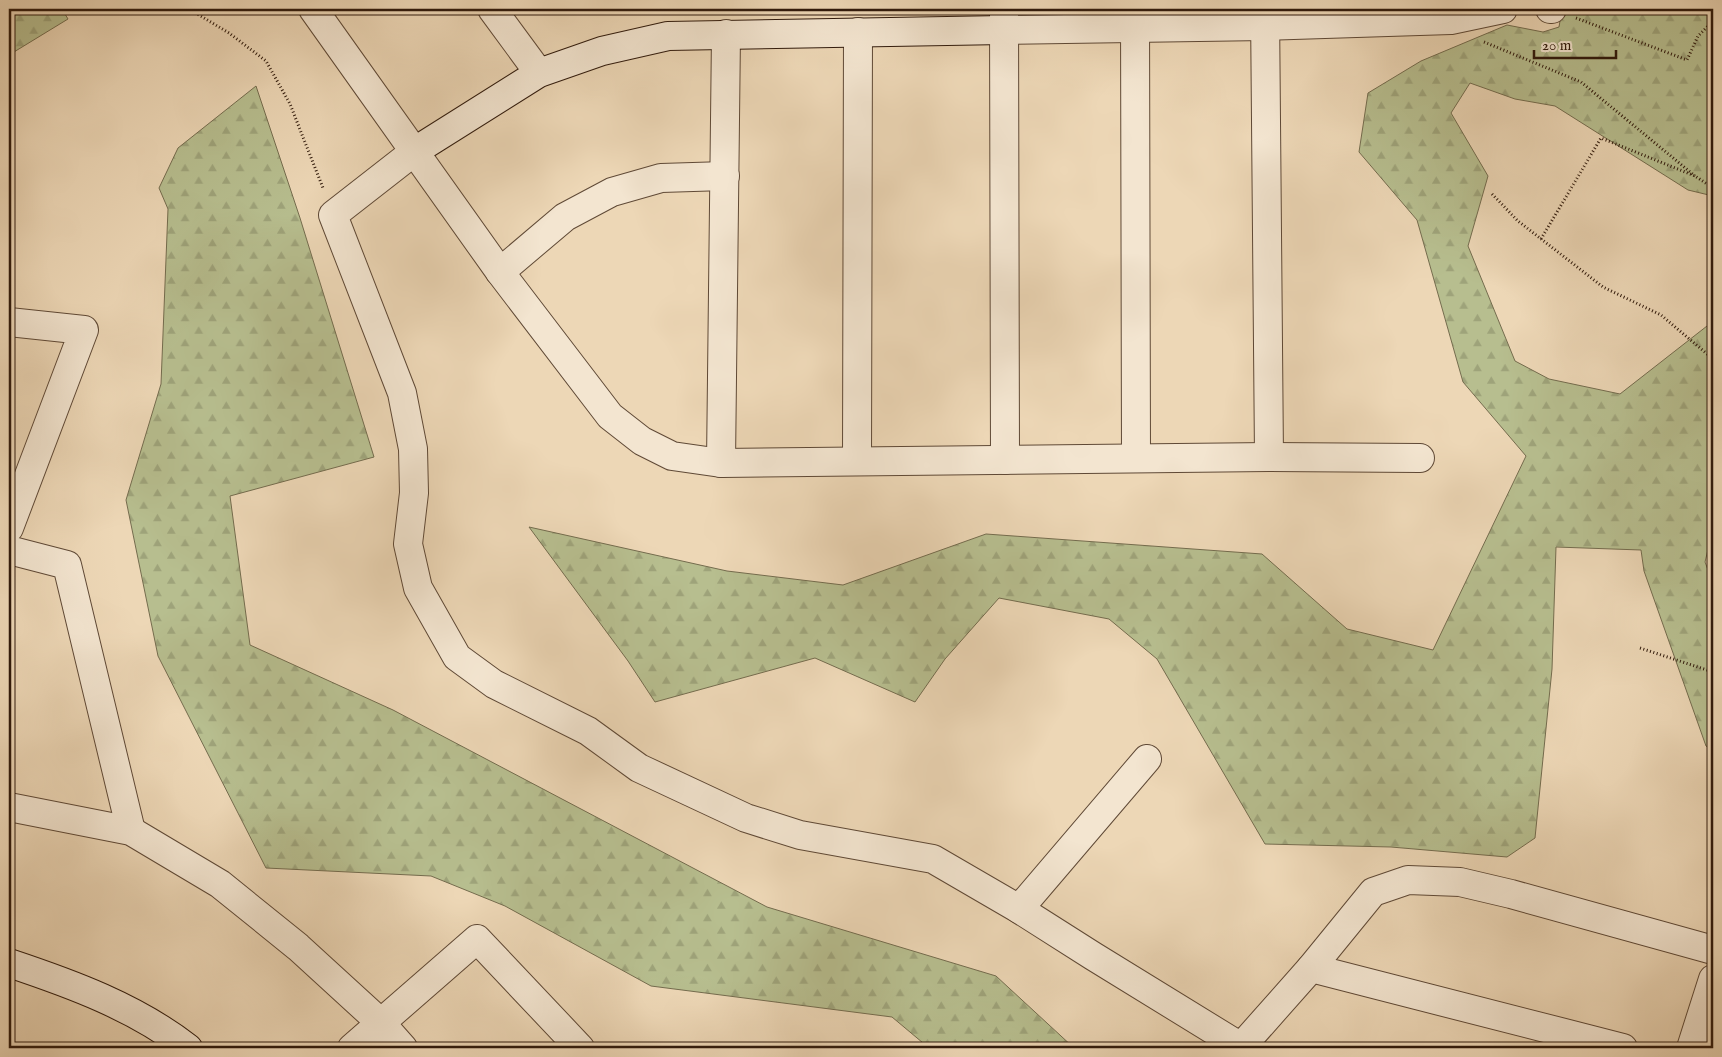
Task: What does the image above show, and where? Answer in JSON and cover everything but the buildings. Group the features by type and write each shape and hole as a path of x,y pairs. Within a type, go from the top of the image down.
{"street":[{"path":"313,9 500,272 610,416 642,441 672,456 721,463 1269,457 1420,458"},
{"path":"492,9 539,73"},
{"path":"1503,9 1451,20 1265,18 1004,19 858,32 668,36 602,51 539,73 415,152 333,214 402,393 413,450 414,493 408,544 418,588 457,657 494,684 588,731 639,768 746,818 800,835 933,858 1020,909 1241,1047 1311,968 1373,892 1408,880 1460,882 1520,896 1713,950"},
{"path":"1135,18 1136,458"},
{"path":"1265,18 1269,457"},
{"path":"1004,19 1005,460"},
{"path":"857,461 858,32"},
{"path":"721,463 726,34"},
{"path":"500,272 565,217 612,192 661,178 725,176"},
{"path":"9,322 84,330 9,528"},
{"path":"9,550 68,564 131,832"},
{"path":"1020,909 1147,760"},
{"path":"9,806 131,832 220,884 298,948 380,1022 403,1048"},
{"path":"352,1048 477,939 580,1048"},
{"path":"9,963 53,977 111,1001 173,1037 188,1048"},
{"path":"1311,968 1623,1048"},
{"path":"1692,1048 1713,979"}],"path":[{"path":"189,9 229,34 266,61 290,104 333,214"},
{"path":"1551,9 1687,60 1698,36 1713,21"},
{"path":"1451,20 1466,35 1581,82 1713,188"},
{"path":"1542,239 1601,138 1696,176"},
{"path":"1492,194 1518,221 1603,287 1660,315 1713,358"},
{"path":"1640,648 1713,672"}],"green space":[{"path":"9,9 62,9 68,19 9,55"},
{"path":"1562,9 1713,9 1713,196 1688,190 1555,106 1515,99 1470,83 1451,113 1488,176 1468,246 1515,361 1549,379 1620,394 1707,326 1713,331 1713,529 1705,562 1713,583 1713,751 1706,746 1644,571 1641,550 1556,547 1552,669 1535,838 1507,857 1391,847 1265,844 1157,659 1109,619 999,598 945,659 915,702 815,658 655,702 628,661 529,527 727,571 843,585 986,534 1262,554 1347,629 1433,650 1526,456 1463,382 1417,220 1359,152 1368,93 1421,61 1507,25 1543,32 1559,27"},
{"path":"256,86 300,218 374,457 230,496 250,645 393,710 767,907 996,976 1074,1048 929,1048 892,1017 651,986 505,906 431,876 266,868 158,656 126,500 161,384 168,209 159,188 178,148"}]}
